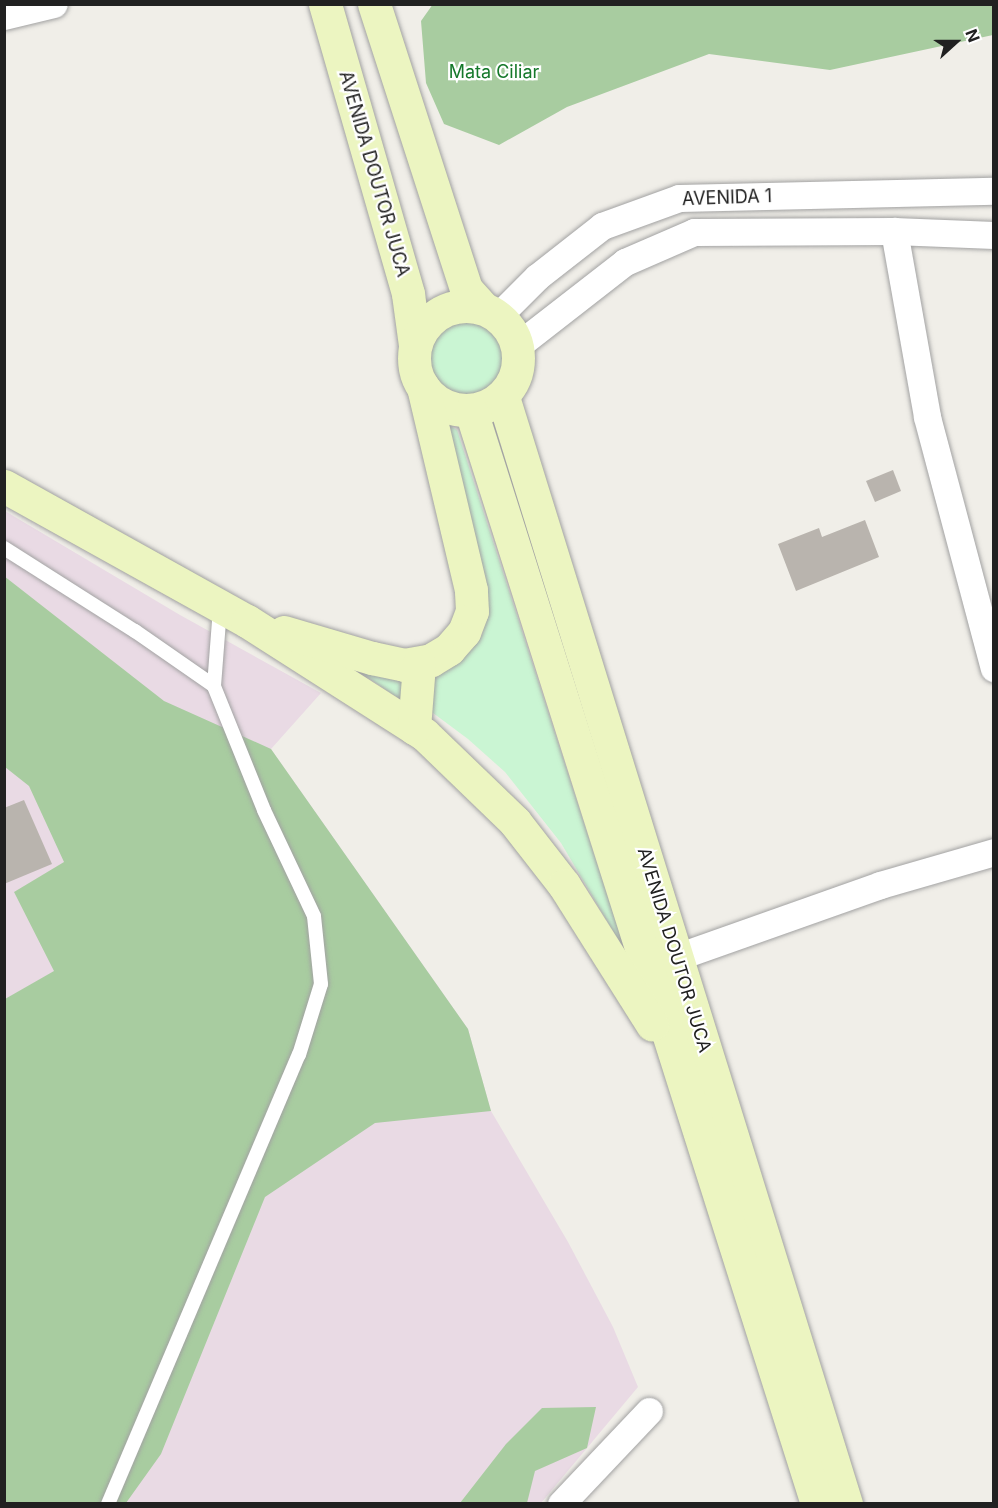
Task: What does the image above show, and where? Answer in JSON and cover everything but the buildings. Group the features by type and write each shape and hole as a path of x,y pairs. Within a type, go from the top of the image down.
{"main road":[{"name":"AVENIDA DOUTOR JUCA","path":"326,4 408,294 415,345"},
{"path":"374,4 466,289 510,329 517,346 519,364 514,382 503,397 488,406 471,411 455,410 439,404 423,387"},
{"path":"233,614 372,658 404,665 419,664 449,649 464,632 472,611 471,590 423,387 413,362 415,345 421,330 432,317 447,309 463,305 490,311"},
{"name":"AVENIDA DOUTOR JUCA","path":"503,397 846,1503"},
{"name":"AVENIDA DOUTOR JUCA","path":"471,411 817,1503"},
{"path":"4,486 233,614 414,728 470,775 515,822 564,885 649,1019 680,1075"},
{"path":"414,728 419,664"}],"street":[{"path":"4,16 54,4"},
{"name":"AVENIDA 1","path":"490,311 602,226 679,198 993,191"},
{"path":"894,231 927,417 993,668"},
{"name":"AVENIDA 1","path":"517,346 625,262 694,232 894,231 993,235"},
{"path":"676,957 880,885 993,852"},
{"path":"561,1503 649,1412"}],"lane":[{"path":"4,548 135,631 214,687 264,810 314,916 321,984 299,1055 108,1503"},
{"path":"214,687 233,614"}],"shaded area":[{"path":"5,511 180,615 321,693 271,749 468,1029 491,1111 568,1242 613,1327 638,1387 541,1503 5,1504"}],"green space":[{"name":"Mata Ciliar","path":"433,4 993,5 993,35 830,70 709,54 567,107 499,145 444,124 426,83 421,21"},
{"path":"466,322 480,325 492,333 500,345 503,359 500,373 492,385 480,393 466,396 452,393 440,385 432,373 429,359 432,345 440,333 452,325"},
{"path":"447,424 457,430 626,953 561,843 505,772 468,739 425,707 427,678 465,654 482,635 488,613 485,580"},
{"path":"4,576 164,701 271,749 468,1029 491,1111 375,1123 265,1197 161,1454 126,1503 5,1503 5,999 54,971 14,892 64,862 29,786 5,767"},
{"path":"351,666 405,677 404,702"},
{"path":"596,1407 587,1448 535,1471 527,1503 460,1503 506,1444 542,1408"}]}
